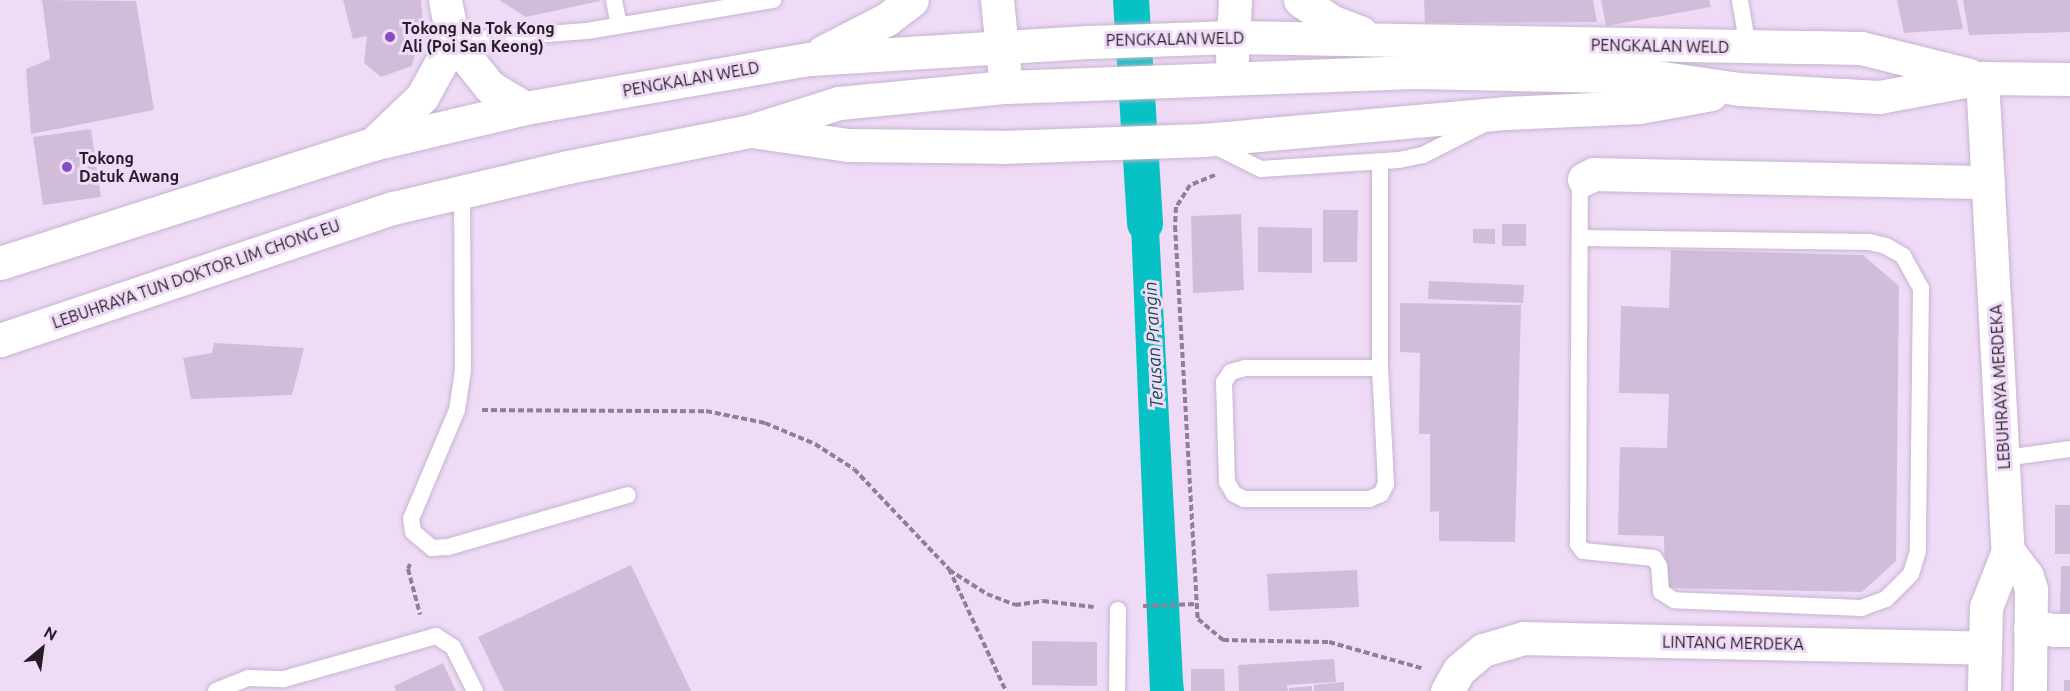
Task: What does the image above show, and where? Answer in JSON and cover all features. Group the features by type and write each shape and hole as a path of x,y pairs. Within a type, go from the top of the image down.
{"main road":[{"path":"445,0 453,41 490,87 525,108"},
{"path":"810,59 887,19 912,0"},
{"path":"997,0 1006,87"},
{"path":"1232,76 1235,0"},
{"path":"1300,0 1333,22 1380,40"},
{"name":"PENGKALAN WELD","path":"373,144 525,108 810,59 1002,46 1182,38 1861,48 1982,78"},
{"path":"0,263 373,144 422,97 453,41"},
{"name":"PENGKALAN WELD","path":"393,208 750,131 839,103 1006,87 1232,76 1415,72 1656,77 1739,89 1879,97 1982,78 2070,79"},
{"name":"LEBUHRAYA MERDEKA","path":"1982,78 2005,458 2008,552 1990,592 1984,648 1984,691"},
{"name":"PENGKALAN WELD","path":"750,131 848,146 1002,147 1199,140 1505,113 1639,107 1739,89"},
{"path":"1584,179 1594,174 1988,182"},
{"name":"LEBUHRAYA TUN DOKTOR LIM CHONG EU","path":"0,340 393,208"},
{"path":"2008,552 2031,589 2030,691"},
{"path":"2030,629 2070,630"},
{"name":"LINTANG MERDEKA","path":"1448,691 1459,670 1483,650 1524,638 1984,648"}],"lane":[{"path":"614,0 619,26"},
{"path":"453,41 619,26 701,6 773,0"},
{"path":"1740,0 1748,48"},
{"path":"1199,140 1261,169 1380,161 1423,155 1505,113"},
{"path":"1380,161 1380,368 1386,484 1381,494 1369,499 1244,500 1234,494 1227,482 1226,471 1224,382 1231,372 1245,368 1380,368"},
{"path":"1581,238 1869,242 1886,246 1904,256 1921,288 1917,557 1911,574 1886,599 1861,608 1674,600 1662,592 1659,566 1654,558 1583,551 1578,544 1580,193 1584,179"},
{"path":"462,192 463,370 457,410 411,519 419,541 432,548 448,547 628,495"},
{"path":"2005,458 2070,448"},
{"path":"1117,691 1118,610"},
{"path":"216,691 249,678 287,685 427,636 436,636 453,647 475,691"}],"path":[{"path":"457,410 706,411 765,423 815,444 854,469 949,569 987,594 1015,605 1044,601 1118,610 1145,606 1197,604"},
{"path":"419,541 408,569 427,636"},
{"path":"949,569 1006,691"}],"water":[{"path":"1156,173 1184,691 1150,691 1129,175"}],"building":[{"path":"42,0 136,1 154,110 31,134 26,69 50,59"},
{"name":"Tokong Na Tok Kong Ali (Poi San Keong)","path":"343,0 421,0 423,23 405,29 418,42 412,66 381,77 364,63 367,36 353,39"},
{"path":"499,0 599,0 600,1 526,17"},
{"path":"1424,0 1593,0 1597,22 1425,23"},
{"path":"1601,0 1709,0 1711,7 1606,26"},
{"path":"1897,0 1957,0 1963,29 1904,33"},
{"path":"1963,0 2070,0 2070,32 1969,35"},
{"name":"Tokong Datuk Awang","path":"91,129 101,197 43,205 33,137"},
{"path":"1323,210 1358,210 1357,262 1323,262"},
{"path":"1241,214 1244,290 1193,293 1191,216"},
{"path":"1502,224 1526,224 1526,246 1502,246"},
{"path":"1258,227 1312,228 1312,273 1258,272"},
{"path":"1473,229 1495,229 1495,244 1473,243"},
{"path":"1671,250 1863,255 1899,286 1896,561 1862,592 1665,588 1664,536 1618,535 1620,447 1667,448 1669,394 1619,393 1621,306 1669,308"},
{"path":"1429,281 1524,285 1523,303 1428,299"},
{"path":"1400,303 1521,305 1515,542 1439,541 1439,511 1430,512 1430,434 1419,434 1420,353 1400,352"},
{"path":"214,343 304,348 292,395 191,399 183,358 212,353"},
{"path":"2055,505 2070,505 2070,554 2055,554"},
{"path":"631,565 691,691 504,691 478,637"},
{"path":"2061,566 2070,566 2070,613 2060,613"},
{"path":"1357,570 1359,607 1269,611 1267,574"},
{"path":"1032,641 1097,642 1097,686 1032,685"},
{"path":"1334,659 1336,682 1287,685 1288,691 1239,691 1238,665"},
{"path":"443,663 456,691 396,691 394,686"},
{"path":"1191,669 1224,669 1225,691 1191,691"},
{"path":"2064,680 2070,680 2070,691 2064,691"},
{"path":"1344,682 1344,691 1314,691 1314,685"},
{"path":"1312,686 1312,691 1289,691 1289,688"}],"waterway":[{"name":"Terusan Prangin","path":"1131,0 1145,224"}],"place":[{"name":"Tokong Na Tok Kong Ali (Poi San Keong)","path":"390,37"},
{"name":"Tokong Datuk Awang","path":"67,167"}]}
